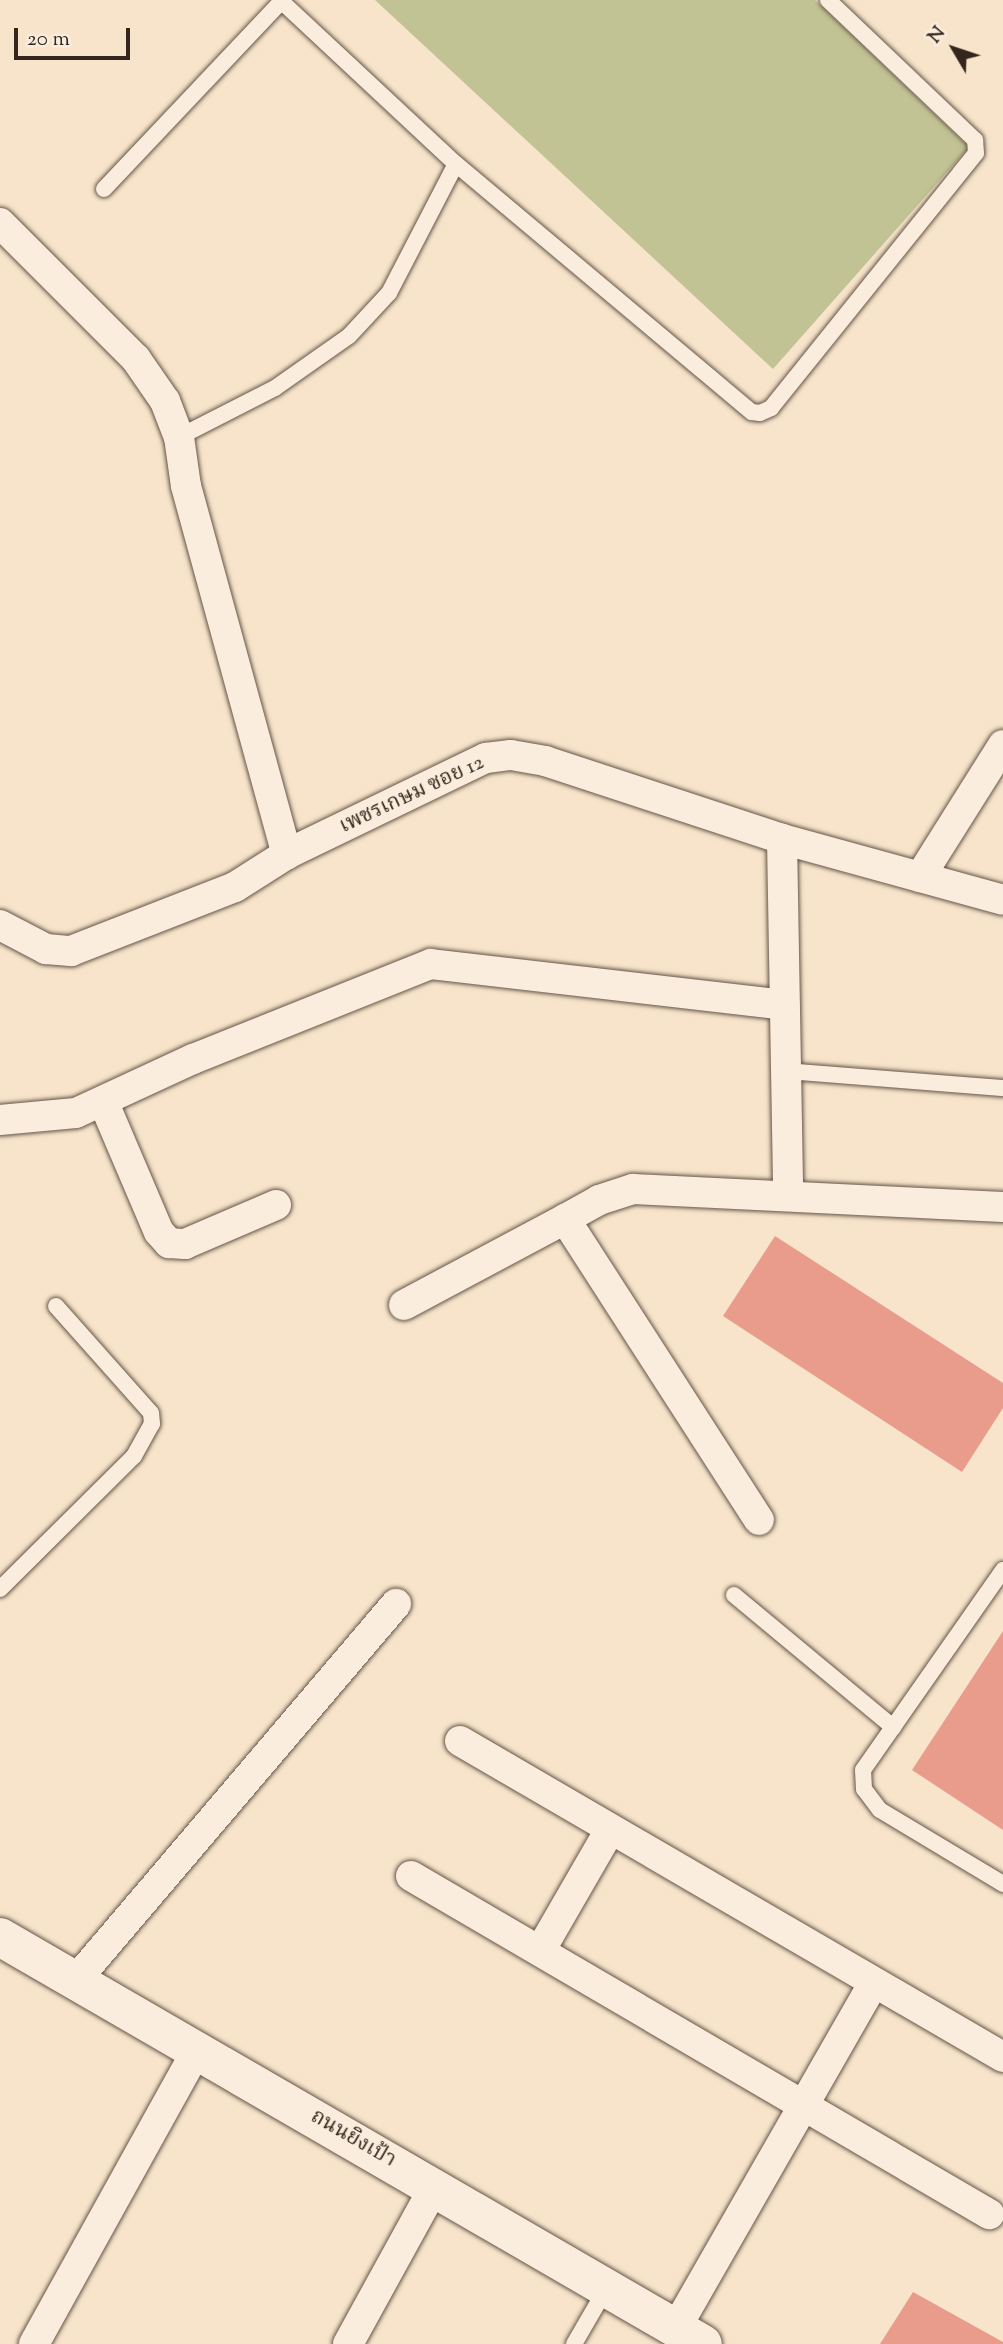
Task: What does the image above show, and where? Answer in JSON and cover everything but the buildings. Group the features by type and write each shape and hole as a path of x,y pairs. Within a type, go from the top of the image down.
{"main road":[{"name":"ถนนยิงเป้า","path":"0,1937 435,2186 690,2336"}],"street":[{"path":"0,223 136,359 165,401 179,437 187,486 287,854"},
{"path":"920,877 1003,745"},
{"name":"เพชรเกษม ซอย 12","path":"0,925 46,950 71,951 235,887 287,854 486,758 511,755 545,761 782,839 1003,900"},
{"path":"782,839 788,1194"},
{"path":"0,1120 76,1113 193,1059 431,964 785,1006"},
{"path":"103,1101 159,1232 169,1243 185,1244 276,1205"},
{"path":"404,1305 598,1200 632,1189 788,1194 1003,1207"},
{"path":"565,1219 759,1520"},
{"path":"76,1980 396,1604"},
{"path":"460,1741 873,1984 1003,2057"},
{"path":"540,1951 610,1830"},
{"path":"411,1876 989,2214"},
{"path":"690,2336 805,2105 873,1984"},
{"path":"34,2344 197,2050"},
{"path":"348,2344 435,2186"}],"lane":[{"path":"104,189 281,1 456,164 752,412 764,411 973,162 977,148 975,140 828,0"},
{"path":"179,437 275,388 349,336 389,293 456,164"},
{"path":"786,1071 1003,1088"},
{"path":"0,1589 134,1456 152,1424 151,1413 56,1306"},
{"path":"1003,1570 863,1770 864,1789 880,1810 1003,1884"},
{"path":"734,1595 893,1727"},
{"path":"575,2344 607,2287"}],"green space":[{"path":"375,0 815,0 969,147 773,369"}]}
